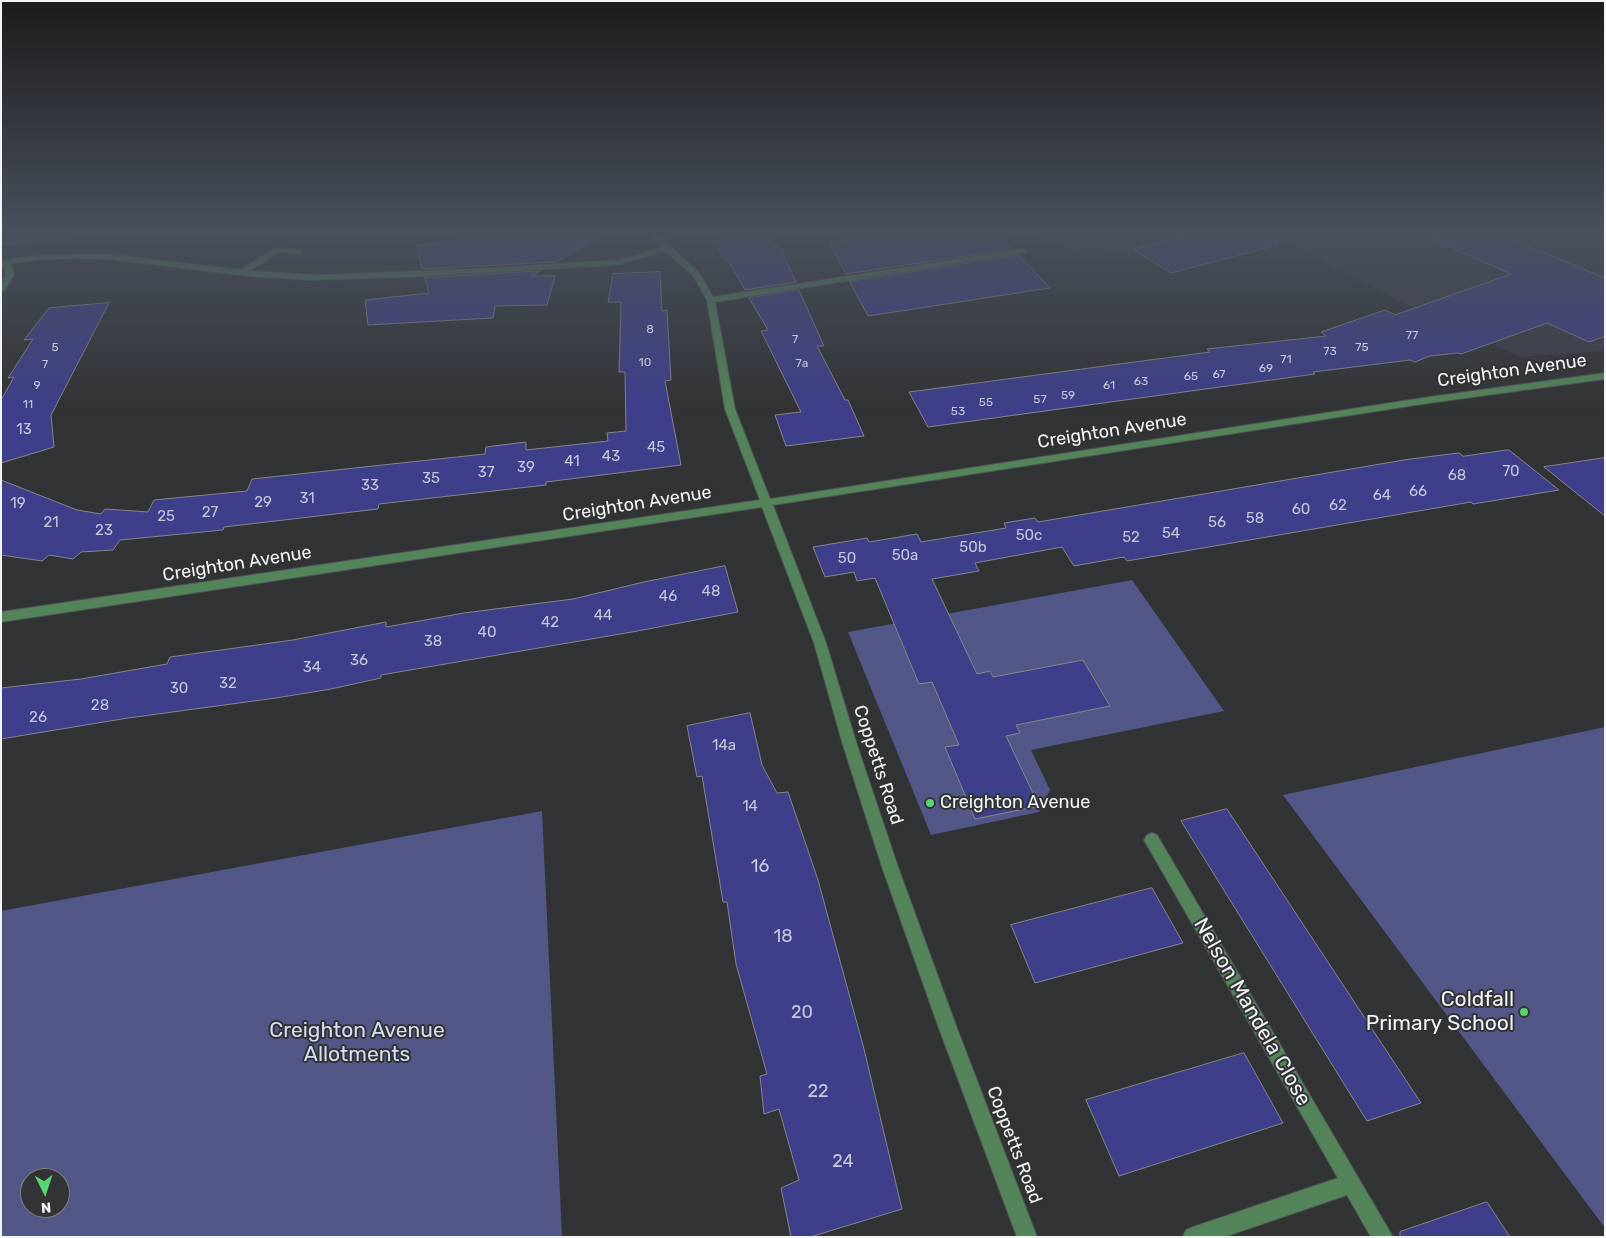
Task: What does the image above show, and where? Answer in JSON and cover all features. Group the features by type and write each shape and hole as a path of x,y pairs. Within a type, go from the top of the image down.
{"street":[{"path":"707,293 711,300 758,293"},
{"name":"Coppetts Road","path":"711,300 730,409 820,642 850,745 890,867 946,1023 1027,1237"},
{"name":"Creighton Avenue","path":"1,617 765,503 1429,400 1605,376"},
{"name":"Nelson Mandela Close","path":"1152,840 1383,1237"},
{"path":"1193,1237 1352,1183"}],"shaded area":[{"path":"1383,293 1605,293 1605,351 1520,357"}],"green space":[{"path":"1132,580 1224,711 1031,750 1050,790 1039,812 931,835 848,632"},
{"name":"Coldfall Primary School","path":"1605,727 1605,1228 1283,795"},
{"name":"Creighton Avenue Allotments","path":"542,811 562,1237 1,1237 1,911"}],"building":[{"path":"429,293 550,293 547,305 495,306 493,318 368,325 365,300"},
{"path":"610,293 661,293 662,311 667,310 671,380 665,381 681,465 546,482 546,485 379,504 378,509 224,527 223,530 120,540 113,550 81,552 73,559 49,555 42,561 1,555 1,480 77,510 101,514 105,509 148,512 154,500 247,491 252,479 485,454 486,447 526,442 526,450 608,441 607,433 626,431 625,372 619,372 621,302 608,302"},
{"path":"782,293 800,293 824,346 817,346 845,400 848,400 864,436 786,446 775,415 801,412 761,331 768,330 749,298"},
{"path":"856,293 1019,293 868,316"},
{"path":"1458,293 1605,293 1605,336 1589,342 1547,323 1461,354 1430,356 1415,362 1410,360 1313,372 1315,374 928,427 909,392 1210,352 1207,349 1326,336 1321,332 1385,310 1395,315"},
{"path":"109,303 51,415 54,447 1,463 1,400 14,377 8,378 33,339 24,340 49,308"},
{"path":"1509,450 1559,490 1473,504 1471,502 1127,561 1124,557 1074,566 1062,547 975,563 979,571 932,579 977,674 990,671 993,677 1083,660 1110,706 1016,725 1020,733 1006,736 1039,806 975,819 945,747 959,745 932,682 919,684 875,578 857,581 854,572 825,577 813,547 867,538 869,542 917,534 921,542 1006,528 1004,523 1035,518 1038,522 1410,459 1459,453 1463,456"},
{"path":"1605,458 1605,516 1544,467"},
{"path":"725,566 738,612 381,675 381,678 331,689 128,718 1,739 1,688 81,679 167,664 170,657 293,640 386,622 386,627 464,613 573,599 644,582"},
{"path":"750,713 762,765 777,793 788,792 818,880 864,1049 902,1209 810,1237 791,1237 781,1188 799,1180 779,1109 764,1114 760,1076 767,1074 736,964 727,902 723,902 702,776 697,777 687,726"},
{"path":"1227,809 1421,1103 1367,1121 1181,821"},
{"path":"1152,888 1183,943 1035,983 1011,925"},
{"path":"1244,1053 1283,1123 1119,1176 1086,1100"},
{"path":"1487,1202 1510,1237 1400,1237 1400,1232"}],"place":[{"name":"Creighton Avenue","path":"930,803"},
{"name":"Coldfall Primary School","path":"1524,1012"}]}
